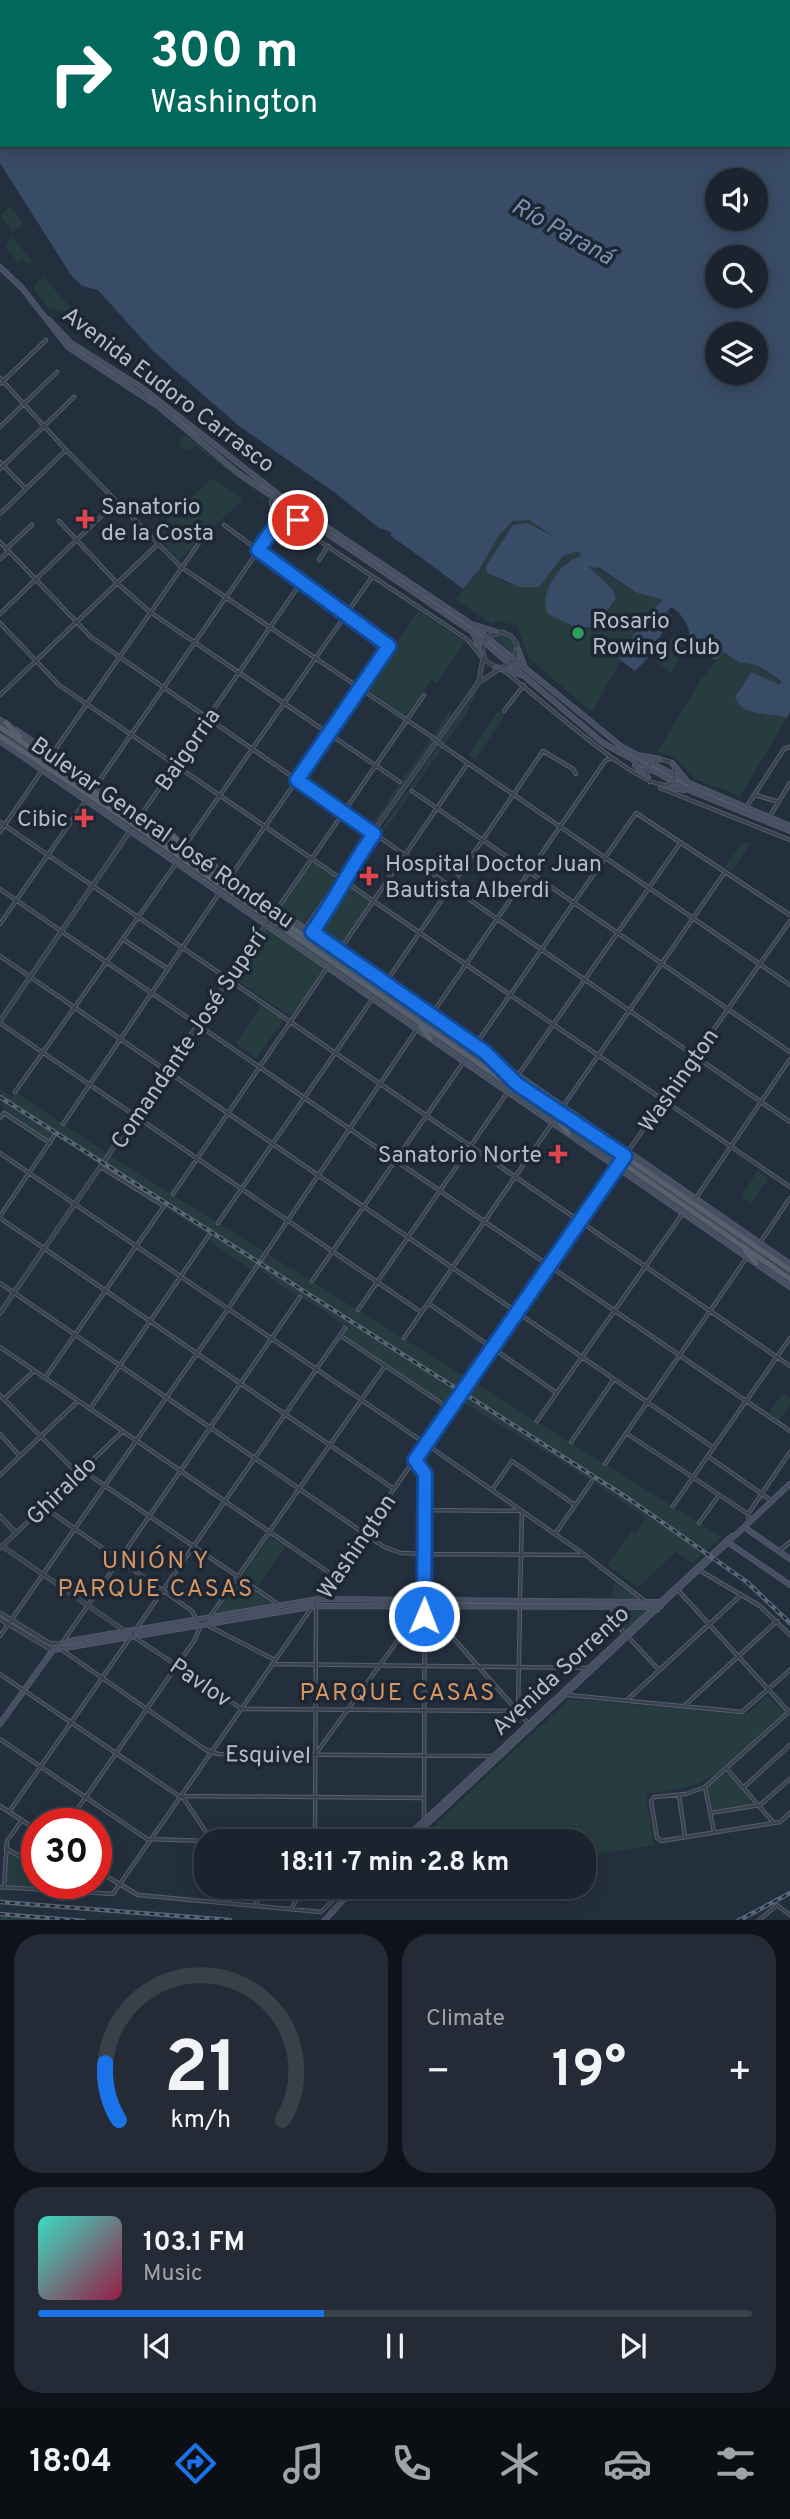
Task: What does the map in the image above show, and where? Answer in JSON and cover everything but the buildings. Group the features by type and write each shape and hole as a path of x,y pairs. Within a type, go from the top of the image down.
{"main road":[{"name":"Avenida Eudoro Carrasco","path":"2,267 71,343 144,389 303,515 382,572 486,639"},
{"name":"Avenida Eudoro Carrasco","path":"43,314 68,346 159,407 229,466 471,624 513,661"},
{"path":"471,624 497,632"},
{"path":"471,631 482,658"},
{"path":"518,649 526,669"},
{"path":"513,661 632,757 649,780"},
{"path":"513,661 526,677 591,733 689,790 790,831"},
{"path":"500,668 526,677"},
{"name":"Bulevar General José Rondeau","path":"2,724 97,784 177,862 229,898 270,920"},
{"name":"Bulevar General José Rondeau","path":"2,724 32,749 136,822 216,883 467,1056 555,1121 790,1279"},
{"name":"Bulevar General José Rondeau","path":"0,739 86,800 172,835 186,844 429,1012 790,1270"},
{"name":"Bulevar General José Rondeau","path":"0,739 194,858 270,920"},
{"path":"632,757 660,759"},
{"path":"672,763 689,783"},
{"path":"674,779 747,806 790,826"},
{"path":"74,786 78,794"},
{"path":"664,787 689,790"},
{"path":"172,835 194,858"},
{"path":"216,883 229,898"},
{"name":"Bulevar General José Rondeau","path":"331,962 373,998 430,1038 517,1084 680,1188"},
{"name":"Bulevar General José Rondeau","path":"331,962 443,1033 508,1092 555,1121"},
{"path":"429,1012 443,1033"},
{"path":"413,1019 430,1038"},
{"path":"495,1060 517,1084"},
{"path":"555,1121 568,1133"},
{"name":"Bulevar General José Rondeau","path":"568,1133 618,1164 790,1287"},
{"path":"680,1188 696,1203"},
{"name":"Bulevar General José Rondeau","path":"696,1203 790,1264"},
{"path":"742,1246 756,1263"},
{"name":"Avenida Sorrento","path":"417,1829 790,1484"},
{"path":"744,1527 790,1559"},
{"path":"727,1541 790,1585"},
{"path":"61,1646 133,1636 318,1600 657,1606"},
{"path":"0,1724 53,1650 61,1646 136,1630 316,1606 424,1602"},
{"path":"520,1603 647,1605"},
{"path":"324,1920 343,1899"}],"street":[{"path":"46,340 1,381 181,567 790,985"},
{"path":"0,427 57,372"},
{"path":"2,467 74,397"},
{"path":"0,514 66,450"},
{"path":"0,462 26,489"},
{"path":"278,522 271,503 273,497 279,495"},
{"path":"0,614 116,502"},
{"path":"278,522 291,522 303,515"},
{"path":"59,521 117,583 150,612 400,782"},
{"path":"97,784 278,522"},
{"path":"291,522 468,640 482,658 524,685 611,758 657,787 790,840"},
{"path":"0,559 32,525"},
{"path":"224,525 389,646 232,876"},
{"path":"0,542 91,637 790,1122"},
{"path":"52,754 199,543"},
{"path":"0,695 158,544"},
{"path":"319,560 328,546"},
{"path":"371,564 373,576"},
{"path":"186,844 373,576 382,572"},
{"name":"Baigorria","path":"0,1022 302,581"},
{"path":"0,623 59,685 790,1187"},
{"path":"298,939 339,877 348,870 374,834 478,683 513,661 518,649 511,636 497,632 486,639 478,683"},
{"path":"504,711 524,685"},
{"name":"Comandante José Superí","path":"0,1313 424,695"},
{"path":"747,806 784,749 790,747"},
{"path":"386,982 543,751 550,753 576,774"},
{"path":"429,1012 498,919 605,761 611,758"},
{"path":"649,780 649,767 660,759 672,763 674,779 664,787 657,787"},
{"path":"173,1194 468,763"},
{"path":"0,832 43,769"},
{"path":"770,816 790,783"},
{"path":"412,792 790,1052"},
{"path":"754,794 779,802"},
{"path":"0,924 86,800"},
{"path":"312,1281 636,813 790,915"},
{"path":"0,822 790,1366"},
{"path":"518,1076 681,842"},
{"path":"15,1093 177,862"},
{"path":"312,932 346,882 348,870"},
{"path":"562,1108 725,872"},
{"path":"0,889 790,1431"},
{"path":"63,1124 220,892"},
{"name":"Washington","path":"112,1894 272,1664 316,1606 618,1164 790,921"},
{"path":"123,940 168,969"},
{"path":"0,956 714,1448"},
{"path":"218,1223 373,998"},
{"path":"0,1022 422,1312"},
{"path":"0,1636 198,1353 417,1029"},
{"path":"696,1203 790,1059"},
{"path":"358,1310 508,1092"},
{"path":"0,1118 4,1113 50,1143"},
{"path":"404,1338 555,1121"},
{"path":"54,1136 0,1217 394,1489"},
{"path":"0,1153 555,1534 642,1596 647,1605"},
{"path":"46,1378 164,1206 101,1167"},
{"path":"760,1243 790,1198"},
{"path":"537,1421 683,1213"},
{"path":"90,1409 209,1235"},
{"path":"605,1464 747,1257"},
{"path":"0,1283 384,1547 401,1553 425,1554 585,1555"},
{"path":"61,1646 300,1297"},
{"path":"428,1303 557,1393"},
{"path":"9,1812 345,1328"},
{"path":"341,1336 450,1409"},
{"path":"673,1506 790,1338"},
{"path":"0,1347 334,1576"},
{"path":"78,1808 204,1622 384,1366"},
{"path":"4,1399 34,1371"},
{"path":"571,1442 614,1379"},
{"path":"0,1395 78,1474"},
{"path":"0,1475 78,1401"},
{"name":"Ghiraldo","path":"1,1547 122,1432"},
{"path":"626,1433 748,1514"},
{"path":"0,1434 20,1455"},
{"path":"749,1522 748,1514 790,1452"},
{"path":"708,1457 772,1501"},
{"path":"415,1460 425,1474 425,1822"},
{"path":"492,1490 512,1461 575,1505"},
{"path":"82,1470 281,1606"},
{"path":"555,1534 592,1481"},
{"path":"699,1523 719,1495"},
{"path":"44,1507 204,1622 275,1660"},
{"path":"425,1510 522,1511"},
{"path":"518,1711 522,1511"},
{"path":"0,1516 16,1533"},
{"path":"779,1551 790,1542"},
{"name":"Pavlov","path":"1,1547 242,1709 518,1711"},
{"path":"697,1569 741,1595 777,1621 790,1635"},
{"path":"676,1589 790,1712 705,1787 679,1795 652,1798 659,1840 780,1822 790,1813"},
{"path":"628,1700 741,1595"},
{"path":"315,1754 424,1602"},
{"path":"424,1602 530,1725"},
{"path":"315,1829 316,1606"},
{"path":"612,1606 614,1619 659,1671"},
{"name":"Esquivel","path":"0,1613 9,1622 53,1650"},
{"name":"Esquivel","path":"0,1619 49,1643 61,1646 147,1709 212,1752 496,1757"},
{"path":"684,1706 777,1621"},
{"path":"272,1664 590,1669"},
{"path":"564,1693 744,1711 790,1670"},
{"path":"0,1674 182,1796 203,1829"},
{"path":"0,1739 151,1839 194,1840"},
{"path":"744,1787 790,1745"},
{"path":"727,1769 774,1823"},
{"path":"710,1813 760,1805 790,1779"},
{"path":"705,1787 714,1832"},
{"path":"679,1795 685,1837"},
{"path":"182,1796 424,1798"},
{"path":"0,1806 21,1819"},
{"path":"21,1822 6,1848 2,1887 21,1889"},
{"path":"6,1848 21,1857"},
{"path":"112,1880 138,1895 321,1912 334,1899"},
{"path":"254,1899 259,1906"},
{"path":"291,1909 297,1899"},
{"path":"758,1920 777,1905 790,1915"}],"green space":[{"path":"10,206 24,224 13,232 0,216"},
{"path":"13,237 32,262 28,265 23,259 18,263 5,245"},
{"path":"43,276 74,312 50,309 33,288"},
{"path":"185,435 259,492 266,502 259,497 260,494 195,446 187,450 181,447 179,439"},
{"path":"212,478 243,499 179,560 153,533"},
{"name":"Rosario Rowing Club","path":"524,519 535,522 554,536 517,523 513,525 486,566 486,572 511,585 569,552 579,551 581,556 565,563 550,588 569,624 590,626 606,614 615,602 612,589 591,571 592,565 635,592 663,600 646,615 592,712 529,658 517,625 496,621 492,624 456,600 481,568 502,531 515,521"},
{"path":"418,611 465,642 437,683 432,680 405,716 366,688"},
{"path":"501,634 513,641 514,654 492,636"},
{"path":"675,634 686,638 687,644 671,673 656,662"},
{"path":"724,652 762,669 782,683 776,684 751,672 738,690 736,701 748,709 787,718 740,796 695,779 673,756 657,752 702,678"},
{"path":"482,682 466,714 383,833 381,830"},
{"path":"451,709 451,717 373,826 372,824"},
{"path":"498,711 505,715 475,760 468,755"},
{"path":"0,720 312,931 346,882 374,900 340,950 790,1264 790,1287 323,966 322,973 290,1016 236,980 234,976 264,932 270,929 0,741"},
{"path":"743,842 751,843 732,871 725,867"},
{"path":"315,862 333,875 335,880 303,924 281,908"},
{"path":"339,883 341,887 313,924 312,921"},
{"path":"261,1005 282,1019 282,1023 256,1058 236,1044"},
{"path":"0,1089 12,1097 15,1092 109,1155 722,1537 692,1563 676,1552 638,1587 607,1565 632,1531 636,1533 646,1518 470,1406 457,1401 450,1409 341,1336 344,1328 327,1312 289,1291 257,1267 254,1271 211,1243 208,1235 55,1136 50,1143 4,1113"},
{"path":"758,1171 768,1178 752,1203 741,1196"},
{"path":"783,1393 790,1398 790,1404 779,1420 769,1413"},
{"path":"270,1536 285,1547 258,1586 243,1576"},
{"path":"240,1579 276,1605 217,1613"},
{"path":"615,1583 644,1600 610,1597"},
{"path":"612,1606 654,1607 625,1633 614,1619"},
{"path":"766,1696 786,1713 739,1756 709,1778 671,1791 648,1793 646,1796 654,1845 596,1854 596,1829 430,1829 570,1699 746,1715"},
{"path":"724,1774 730,1775 753,1804 712,1809 708,1787"},
{"path":"9,1852 21,1860 21,1886 9,1885 5,1881"},
{"path":"0,1914 72,1920 0,1920"}],"water":[{"name":"Río Paraná","path":"0,147 790,147 790,712 787,718 744,709 735,697 751,672 780,685 781,681 762,668 740,663 724,652 716,660 688,645 690,634 686,623 671,607 667,612 672,616 648,658 635,671 619,659 646,615 663,600 635,592 600,568 589,567 612,589 616,598 597,627 575,627 548,614 546,597 553,579 566,564 581,556 579,551 563,556 539,587 519,587 486,572 486,566 513,525 527,523 553,536 529,520 513,521 499,535 480,569 463,589 391,536 391,532 379,528 334,492 239,426 153,351 98,290 82,286 71,275 0,163"}],"railway":[{"path":"0,1097 629,1499 747,1582 790,1623"},
{"path":"740,1920 790,1893"},
{"path":"0,1902 230,1920"},
{"path":"0,1914 72,1920"}],"place":[{"name":"Sanatorio de la Costa","path":"85,519"},
{"name":"Rosario Rowing Club","path":"578,633"},
{"name":"Cibic","path":"84,818"},
{"name":"Hospital Doctor Juan Bautista Alberdi","path":"369,876"},
{"name":"Sanatorio Norte","path":"558,1154"}],"district":[{"name":"UNIÓN Y PARQUE CASAS","path":"156,1574"},
{"name":"PARQUE CASAS","path":"398,1692"}],"route":[{"path":"298,520 278,522 258,550 386,641 389,646 297,780 374,834 348,870 346,882 312,932 486,1053 517,1084 625,1156 415,1460 425,1474 424,1616"}]}
